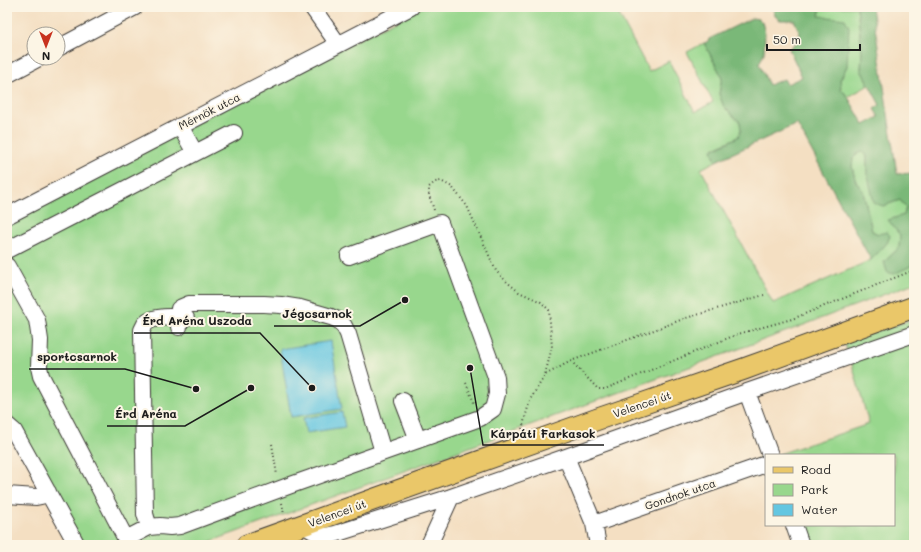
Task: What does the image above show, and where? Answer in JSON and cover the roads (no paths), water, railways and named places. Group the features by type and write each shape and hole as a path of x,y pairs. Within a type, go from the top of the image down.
{"main road":[{"name":"Velencei út","path":"247,545 914,307"}],"street":[{"path":"66,44 136,7"},
{"path":"312,7 338,44"},
{"name":"Mérnök utca","path":"7,216 411,7"},
{"path":"7,75 26,65"},
{"path":"180,126 194,153"},
{"path":"7,250 234,133"},
{"path":"7,266 37,320 40,340 39,367 41,376 128,542 149,527 180,526 480,418 493,409 497,394 496,377 440,223 349,256"},
{"path":"149,527 145,514 142,330 146,324 163,317 181,321 179,309 189,304 281,305 300,308 338,320 344,326 348,334 384,452"},
{"name":"Velencei út","path":"302,525 318,534 325,536 335,534 451,497 914,334"},
{"path":"747,392 770,454"},
{"path":"403,401 418,440"},
{"path":"7,425 14,431 77,545"},
{"path":"566,457 594,524 596,542 598,545"},
{"name":"Gondnok utca","path":"594,524 765,464"},
{"path":"7,495 36,497 48,492"},
{"path":"429,545 451,497"},
{"path":"794,526 801,545"}],"water":[{"path":"331,341 342,409 291,417 280,349"},
{"path":"342,412 345,427 306,433 303,418"}],"place":[{"name":"Jégcsarnok","path":"405,300"},
{"name":"Kárpáti Farkasok","path":"470,368"},
{"name":"Érd Aréna","path":"251,388"},
{"name":"Érd Aréna Uszoda","path":"312,388"},
{"name":"sportcsarnok","path":"196,389"}]}
